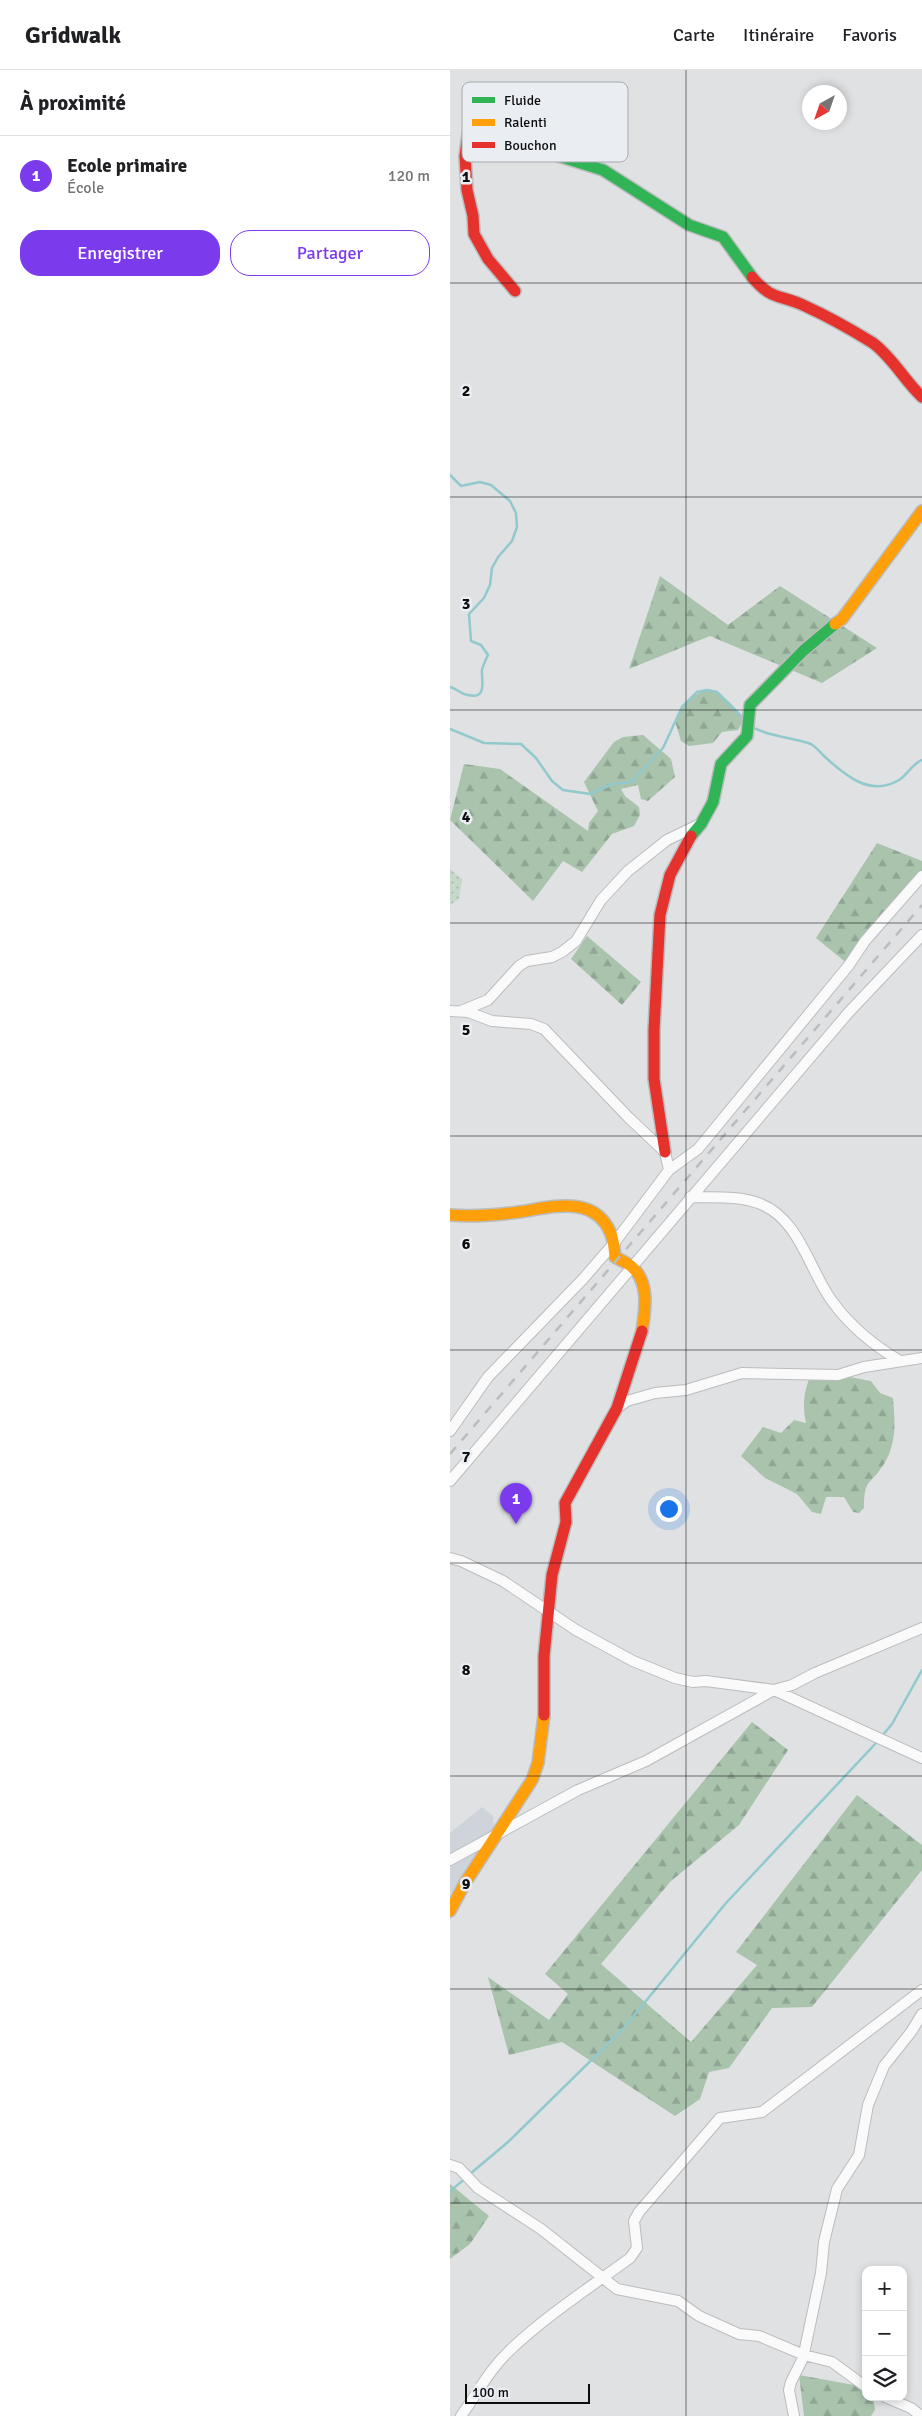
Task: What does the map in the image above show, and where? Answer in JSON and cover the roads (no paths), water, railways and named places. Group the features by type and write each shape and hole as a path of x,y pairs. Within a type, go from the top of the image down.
{"street":[{"path":"465,162 467,193 473,215 474,233 479,245 500,275 515,291"},
{"path":"578,162 603,170 690,225 721,235 727,240 753,279 772,296 804,305 872,343 890,357 908,384 922,398"},
{"path":"668,1170 654,1080 654,1030 660,915 667,884 681,850 701,824 713,802 721,764 747,736 750,705 803,651 842,619 922,511"},
{"path":"455,1011 488,1000 519,966 527,961 552,957 562,952 576,941 601,900 628,871 667,840 701,824"},
{"path":"450,1431 488,1377 537,1328 615,1242 668,1170 698,1149 849,965 865,940 922,876"},
{"path":"450,1480 633,1268 690,1197 849,1012 922,935"},
{"path":"455,1011 492,1021 531,1024 544,1029 664,1152"},
{"path":"690,1197 741,1199 758,1203 773,1211 804,1248 818,1281 833,1302 865,1338 900,1361"},
{"path":"450,1215 477,1216 557,1205 575,1205 585,1208 609,1229 615,1242 615,1257 633,1268 642,1285 645,1308 641,1336 617,1408 565,1503 566,1522 552,1575 544,1656 543,1732 538,1762 527,1788 494,1837 450,1911"},
{"path":"617,1408 627,1400 655,1393 686,1390 742,1373 838,1375 864,1367 920,1360"},
{"path":"450,1558 502,1581 535,1604 633,1661 675,1678 693,1682 706,1681 774,1690 922,1758"},
{"path":"450,1860 578,1790 646,1761 774,1690 792,1685 815,1673 922,1628"},
{"path":"461,2416 488,2376 508,2352 552,2313 630,2258 637,2248 634,2221 638,2212 720,2118 762,2112 922,1990"},
{"path":"794,2416 789,2390 790,2382 804,2355 821,2273 824,2242 837,2189 859,2155 868,2105 884,2066 911,2032 922,2014"},
{"path":"450,2165 459,2168 478,2188 541,2229 617,2290 678,2301 714,2324 739,2334 766,2338 804,2355 832,2362 862,2384"},
{"path":"894,2401 911,2408 922,2416"}],"waterway":[{"path":"450,475 461,486 480,482 491,485 510,501 516,513 517,527 512,541 498,557 492,568 490,585 484,598 469,614 471,641 481,645 488,655 482,670 482,689 480,693 472,696 450,687"},
{"path":"450,729 484,743 521,744 536,758 552,781 563,790 590,794 612,784 631,782 663,748 682,707 697,692 707,690 717,692 743,718"},
{"path":"752,727 766,733 811,744 841,771 868,785 888,785 899,780 915,764 922,760"},
{"path":"882,1736 892,1724 922,1670"},
{"path":"470,2174 508,2142 623,2029 726,1903 877,1742"},
{"path":"450,2191 466,2178"}],"railway":[{"path":"450,1454 922,905"}],"place":[{"name":"Ecole primaire","path":"516,1524"}]}
